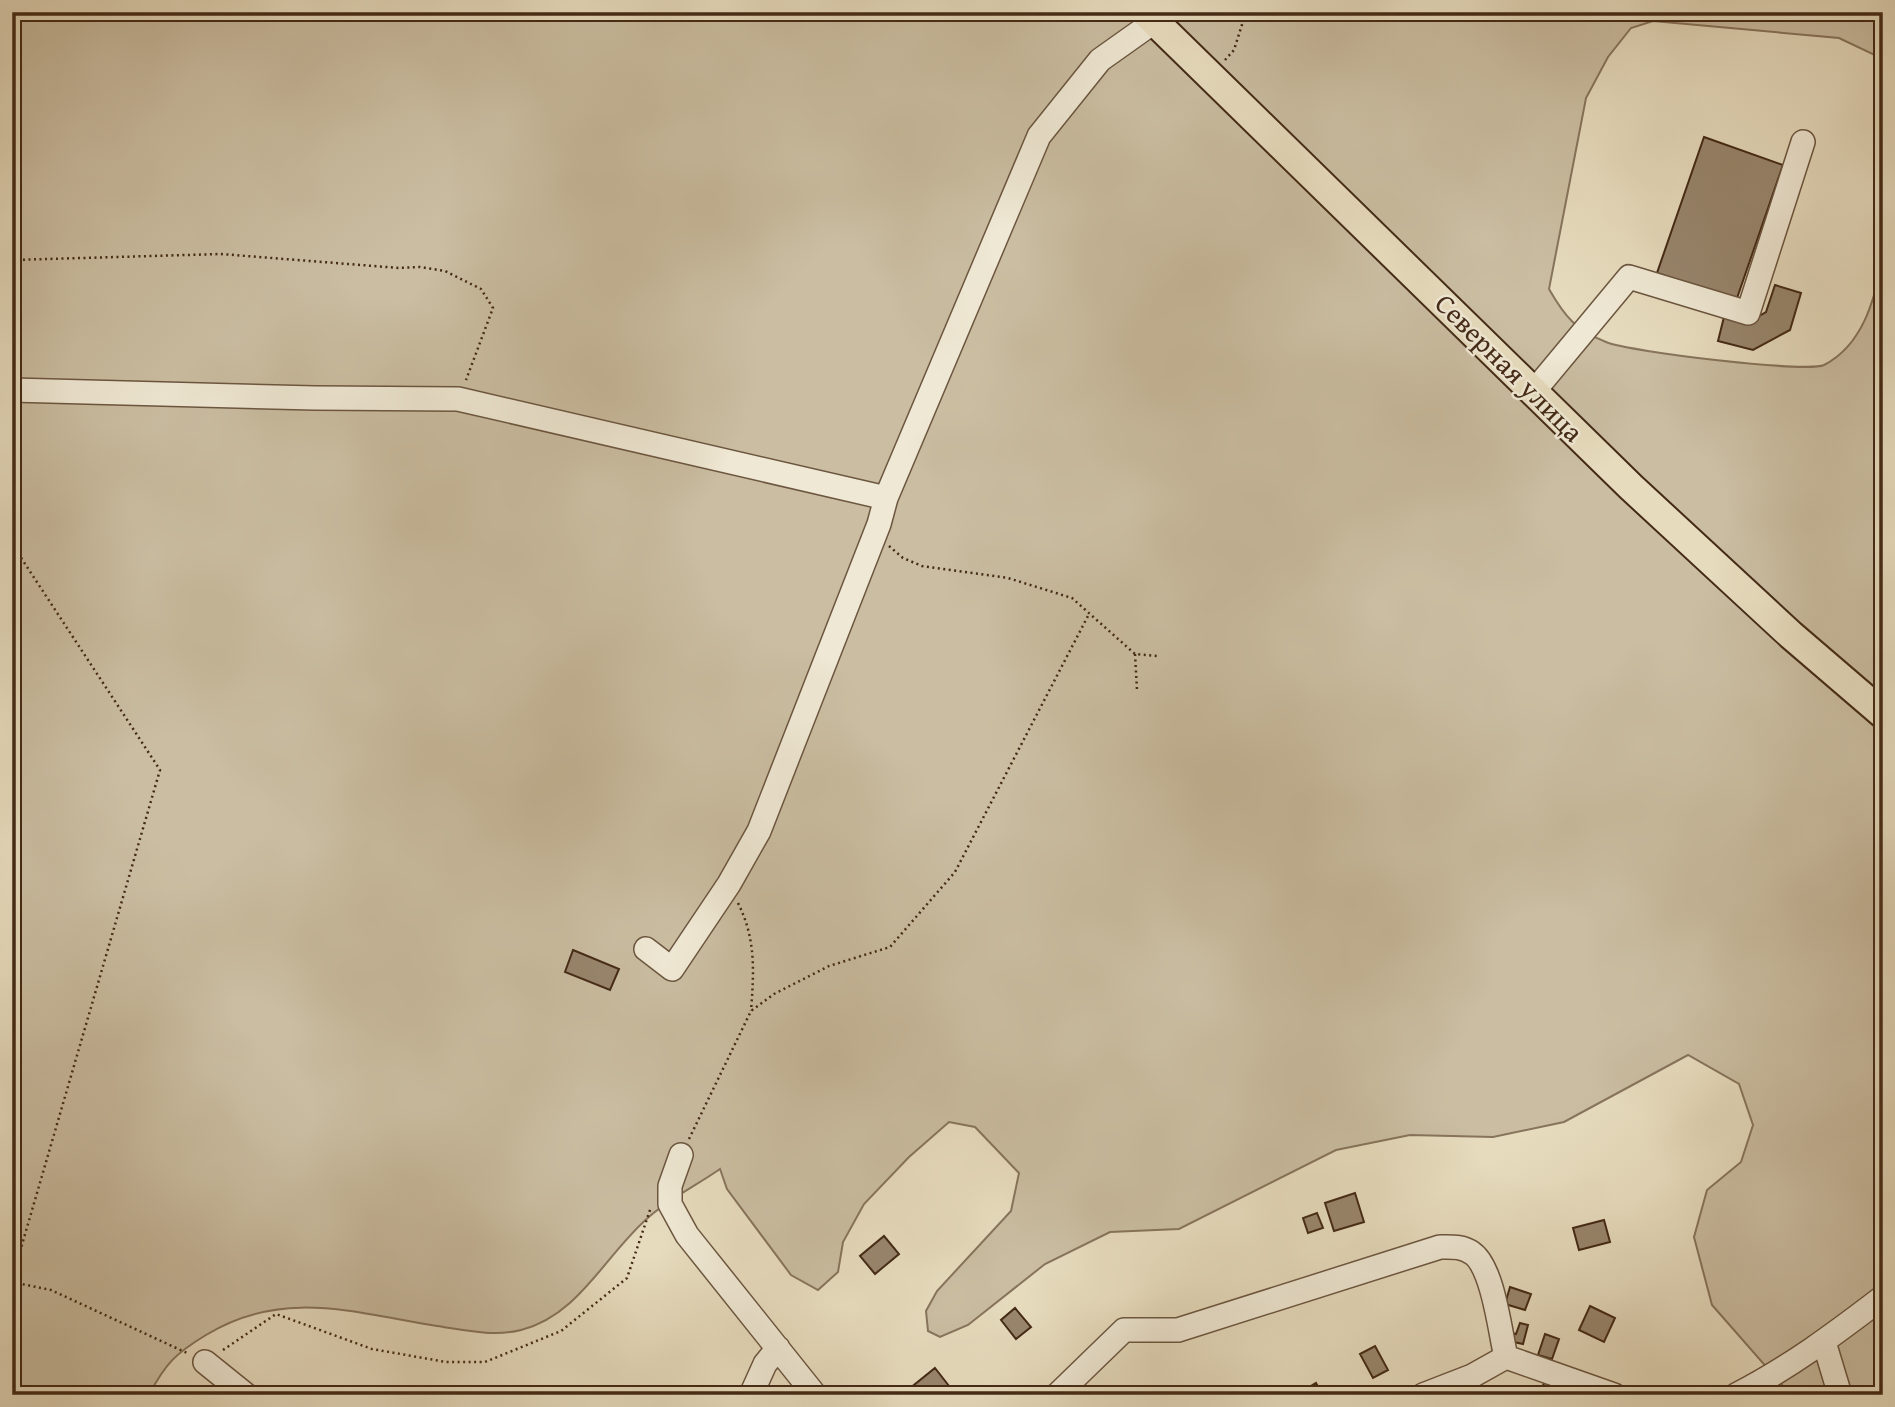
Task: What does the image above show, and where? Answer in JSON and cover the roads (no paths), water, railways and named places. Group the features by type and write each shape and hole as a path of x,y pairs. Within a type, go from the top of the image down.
{"main road":[{"name":"Северная улица","path":"1150,17 1535,390 1631,487 1791,635 1883,714"}],"street":[{"path":"646,948 672,969 729,884 759,831 875,533 886,498 1039,135 1100,60 1150,17"},
{"path":"1535,390 1629,277 1748,313 1803,142"},
{"path":"12,390 458,399 886,498"},
{"path":"681,1155 670,1186 670,1204 687,1235 815,1395"},
{"path":"1057,1395 1124,1330 1178,1329 1440,1247 1459,1247 1474,1254 1486,1271 1507,1357"},
{"path":"1736,1395 1768,1379 1824,1342 1883,1297"},
{"path":"1824,1342 1839,1395"},
{"path":"751,1395 765,1364 778,1348"},
{"path":"1423,1395 1472,1376 1507,1357 1614,1395"},
{"path":"205,1362 246,1395"}]}
